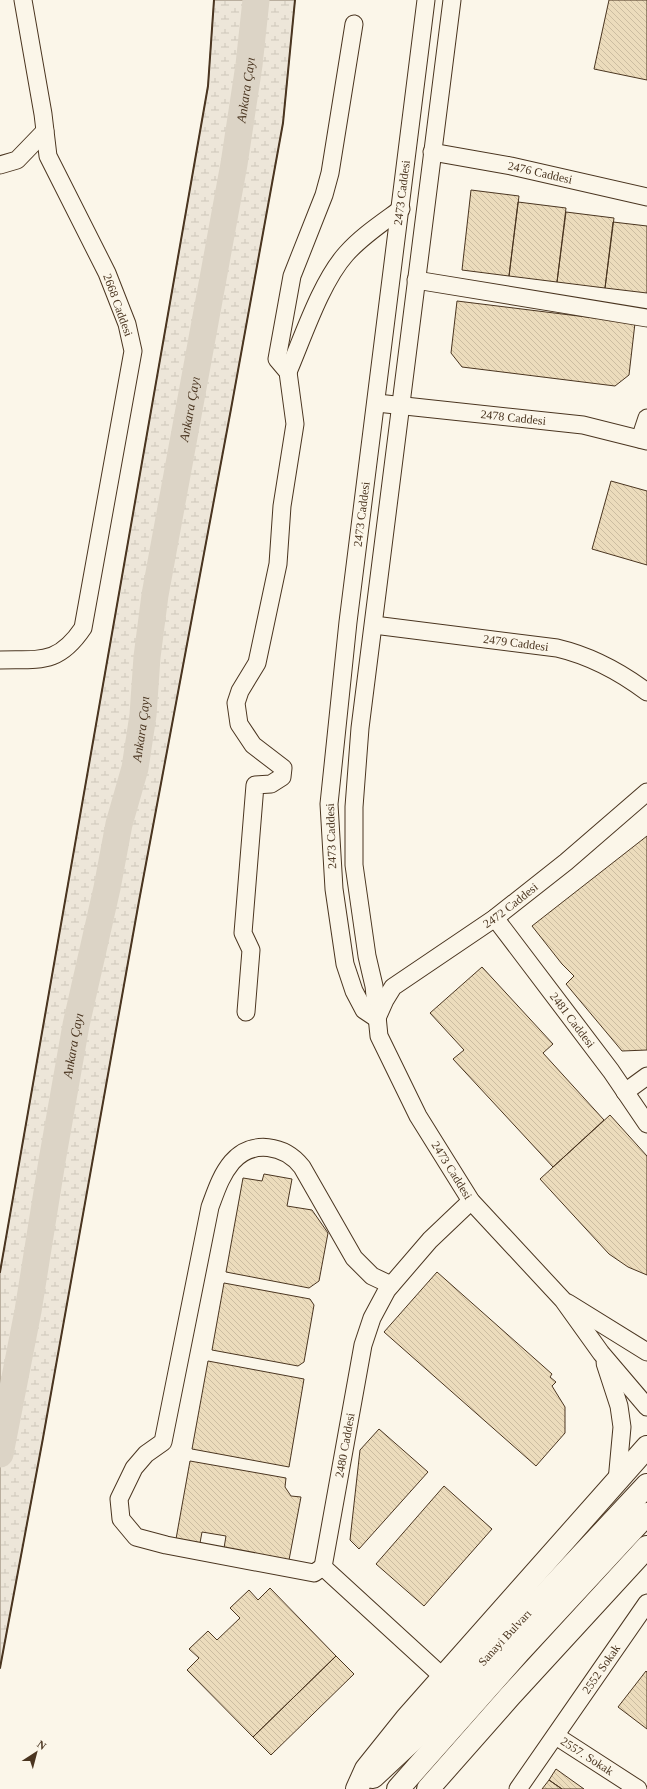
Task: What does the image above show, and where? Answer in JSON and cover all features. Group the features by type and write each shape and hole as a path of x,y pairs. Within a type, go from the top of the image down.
{"main road":[{"path":"357,1789 366,1769 374,1758 442,1676 647,1447"},
{"path":"614,1484 640,1478 647,1480"},
{"name":"Sanayi Bulvarı","path":"361,1789 417,1736 494,1649 647,1485"},
{"name":"Sanayi Bulvarı","path":"398,1789 520,1650 647,1514"},
{"path":"428,1789 510,1696 647,1547"}],"street":[{"name":"2668 Caddesi","path":"0,660 48,659 62,652 74,642 83,628 133,351 127,324 107,273 48,156 22,0"},
{"name":"2473 Caddesi","path":"376,1018 364,1010 354,991 345,964 334,889 329,804 348,622 377,403 426,0"},
{"name":"2473 Caddesi","path":"452,0 360,728 353,828 356,888 367,956 374,986 379,1036 418,1116 471,1201 563,1300 602,1353 647,1408"},
{"path":"288,372 277,359 292,276 324,195 330,173 354,24"},
{"path":"0,165 17,160 45,131"},
{"name":"2476 Caddesi","path":"432,152 511,166 647,197"},
{"path":"246,1012 250,950 244,933 256,785 271,784 282,777 283,768 253,745 239,724 236,703 240,691 257,663 278,564 282,506 295,424 288,372 317,303 337,266 346,254 362,238 401,209"},
{"path":"416,280 647,318"},
{"name":"2478 Caddesi","path":"377,403 583,425 644,440"},
{"path":"644,440 647,418"},
{"name":"2479 Caddesi","path":"374,625 557,648 574,652 598,661 627,677 647,692"},
{"name":"2472 Caddesi","path":"376,1018 393,987 495,918 566,862 647,792"},
{"name":"2481 Caddesi","path":"495,918 611,1071 647,1124"},
{"path":"625,1092 647,1076"},
{"path":"391,1285 372,1276 354,1258 302,1167 292,1156 276,1148 267,1147 248,1151 240,1155 232,1162 220,1180 210,1207 163,1442 146,1454 134,1468 119,1499 121,1519 136,1537 166,1545 314,1573 323,1567 442,1676"},
{"name":"2480 Caddesi","path":"323,1567 363,1345 372,1318 391,1285 430,1240 471,1201"},
{"name":"2473 Caddesi","path":"563,1300 644,1349"},
{"path":"602,1353 619,1406 622,1427 614,1484"},
{"name":"2552 Sokak","path":"518,1789 647,1603"},
{"name":"2557. Sokak","path":"556,1736 638,1789"}],"green space":[{"path":"214,0 295,0 283,123 139,901 43,1438 0,1668 0,1272 208,86"}],"building":[{"path":"609,0 647,0 647,80 594,69"},
{"path":"471,190 519,196 509,276 462,270"},
{"path":"518,202 566,208 557,282 509,276"},
{"path":"566,212 614,218 605,288 557,282"},
{"path":"613,222 647,226 647,293 605,288"},
{"path":"457,301 635,323 629,375 615,386 462,367 451,353"},
{"path":"611,481 647,491 647,565 592,549"},
{"path":"647,836 647,1050 622,1051 566,984 574,976 562,964 532,926"},
{"path":"482,967 553,1044 543,1053 604,1120 553,1167 453,1059 464,1050 430,1013"},
{"path":"610,1115 647,1156 647,1275 628,1267 609,1254 540,1179"},
{"path":"264,1174 292,1179 287,1206 312,1210 328,1233 319,1281 309,1288 226,1272 243,1178 262,1181"},
{"path":"437,1272 552,1374 550,1377 556,1382 552,1386 565,1407 565,1433 536,1466 384,1332"},
{"path":"224,1283 310,1299 314,1305 304,1362 298,1366 212,1350"},
{"path":"208,1361 304,1379 289,1467 192,1449"},
{"path":"379,1429 428,1472 359,1549 350,1540 360,1450"},
{"path":"190,1461 286,1478 285,1487 291,1496 301,1497 289,1560 224,1548 226,1536 202,1532 200,1543 176,1539"},
{"path":"444,1486 492,1529 424,1606 376,1564"},
{"path":"270,1588 336,1656 253,1737 187,1670 199,1658 189,1649 208,1631 217,1640 240,1618 230,1608 249,1590 258,1600"},
{"path":"336,1656 354,1674 271,1755 253,1737"},
{"path":"646,1671 647,1672 647,1729 618,1707"},
{"path":"556,1769 584,1789 562,1789 549,1780"},
{"path":"549,1780 562,1789 542,1789"}],"waterway":[{"name":"Ankara Çayı","path":"0,1454 28,1311 76,1025 107,888 119,824 135,768 143,715 147,657 155,595 234,164 249,65 256,0"}],"wall":[{"path":"0,1272 208,86 214,0"},
{"path":"0,1668 43,1438 139,901 283,123 295,0"}]}
